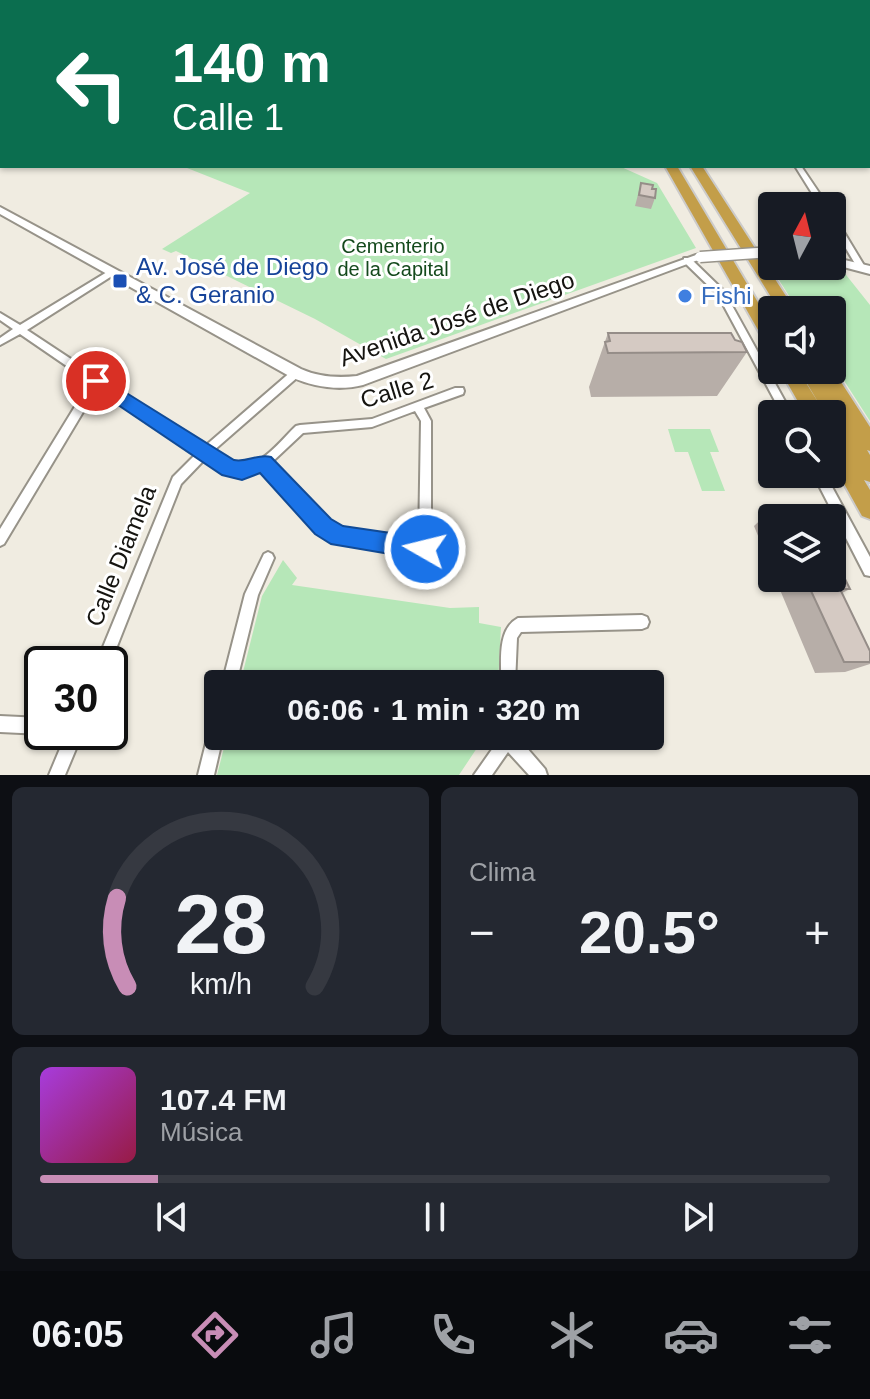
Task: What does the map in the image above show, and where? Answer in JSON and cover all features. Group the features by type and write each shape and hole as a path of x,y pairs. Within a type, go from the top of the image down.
{"highway":[{"path":"672,168 758,316"},
{"path":"686,168 764,296"},
{"path":"697,168 778,296"},
{"path":"816,384 870,473"},
{"path":"833,384 870,443"},
{"path":"846,468 870,509"}],"street":[{"path":"799,168 815,192"},
{"name":"Avenida José de Diego","path":"0,210 296,373 324,382 358,381 510,328 693,258 758,253"},
{"path":"846,239 866,268"},
{"path":"693,258 721,293 779,400"},
{"path":"846,263 866,268"},
{"path":"0,342 112,272"},
{"path":"0,316 229,468 242,471 264,463 323,526 339,536 453,554"},
{"name":"Calle Diamela","path":"110,646 177,481 204,453 296,373"},
{"path":"0,540 96,381"},
{"name":"Calle 2","path":"264,463 300,429 372,423 459,391"},
{"path":"418,407 426,421 425,549"},
{"path":"826,488 870,570"},
{"path":"233,670 252,594 268,558"},
{"path":"509,670 510,636 518,625 642,622"},
{"path":"0,724 24,725"},
{"path":"57,775 67,750"},
{"path":"206,775 212,750"},
{"path":"482,775 498,750"},
{"path":"517,750 539,775"}],"green space":[{"name":"Cementerio de la Capital","path":"187,168 623,168 657,183 696,248 386,359 315,319 176,251 171,253 162,249 250,193"},
{"path":"846,275 870,305 870,421 846,384 846,296 789,296 779,280 846,280"},
{"path":"668,429 710,429 719,452 710,452 725,491 702,491 688,452 675,452"},
{"path":"283,560 297,578 292,585 450,608 479,607 479,623 501,627 499,670 244,670 262,596"},
{"path":"223,750 476,750 459,775 217,775"}],"building":[{"path":"641,183 653,185 655,198 639,195"},
{"path":"608,333 731,333 735,340 742,342 747,352 608,353 605,342 610,341"},
{"path":"812,592 841,592 870,651 870,662 844,662"}],"place":[{"name":"Av. José de Diego & C. Geranio","path":"120,281"},
{"name":"Fishi","path":"685,296"}],"route":[{"path":"96,381 229,468 242,471 264,463 323,526 339,536 425,549"}]}
